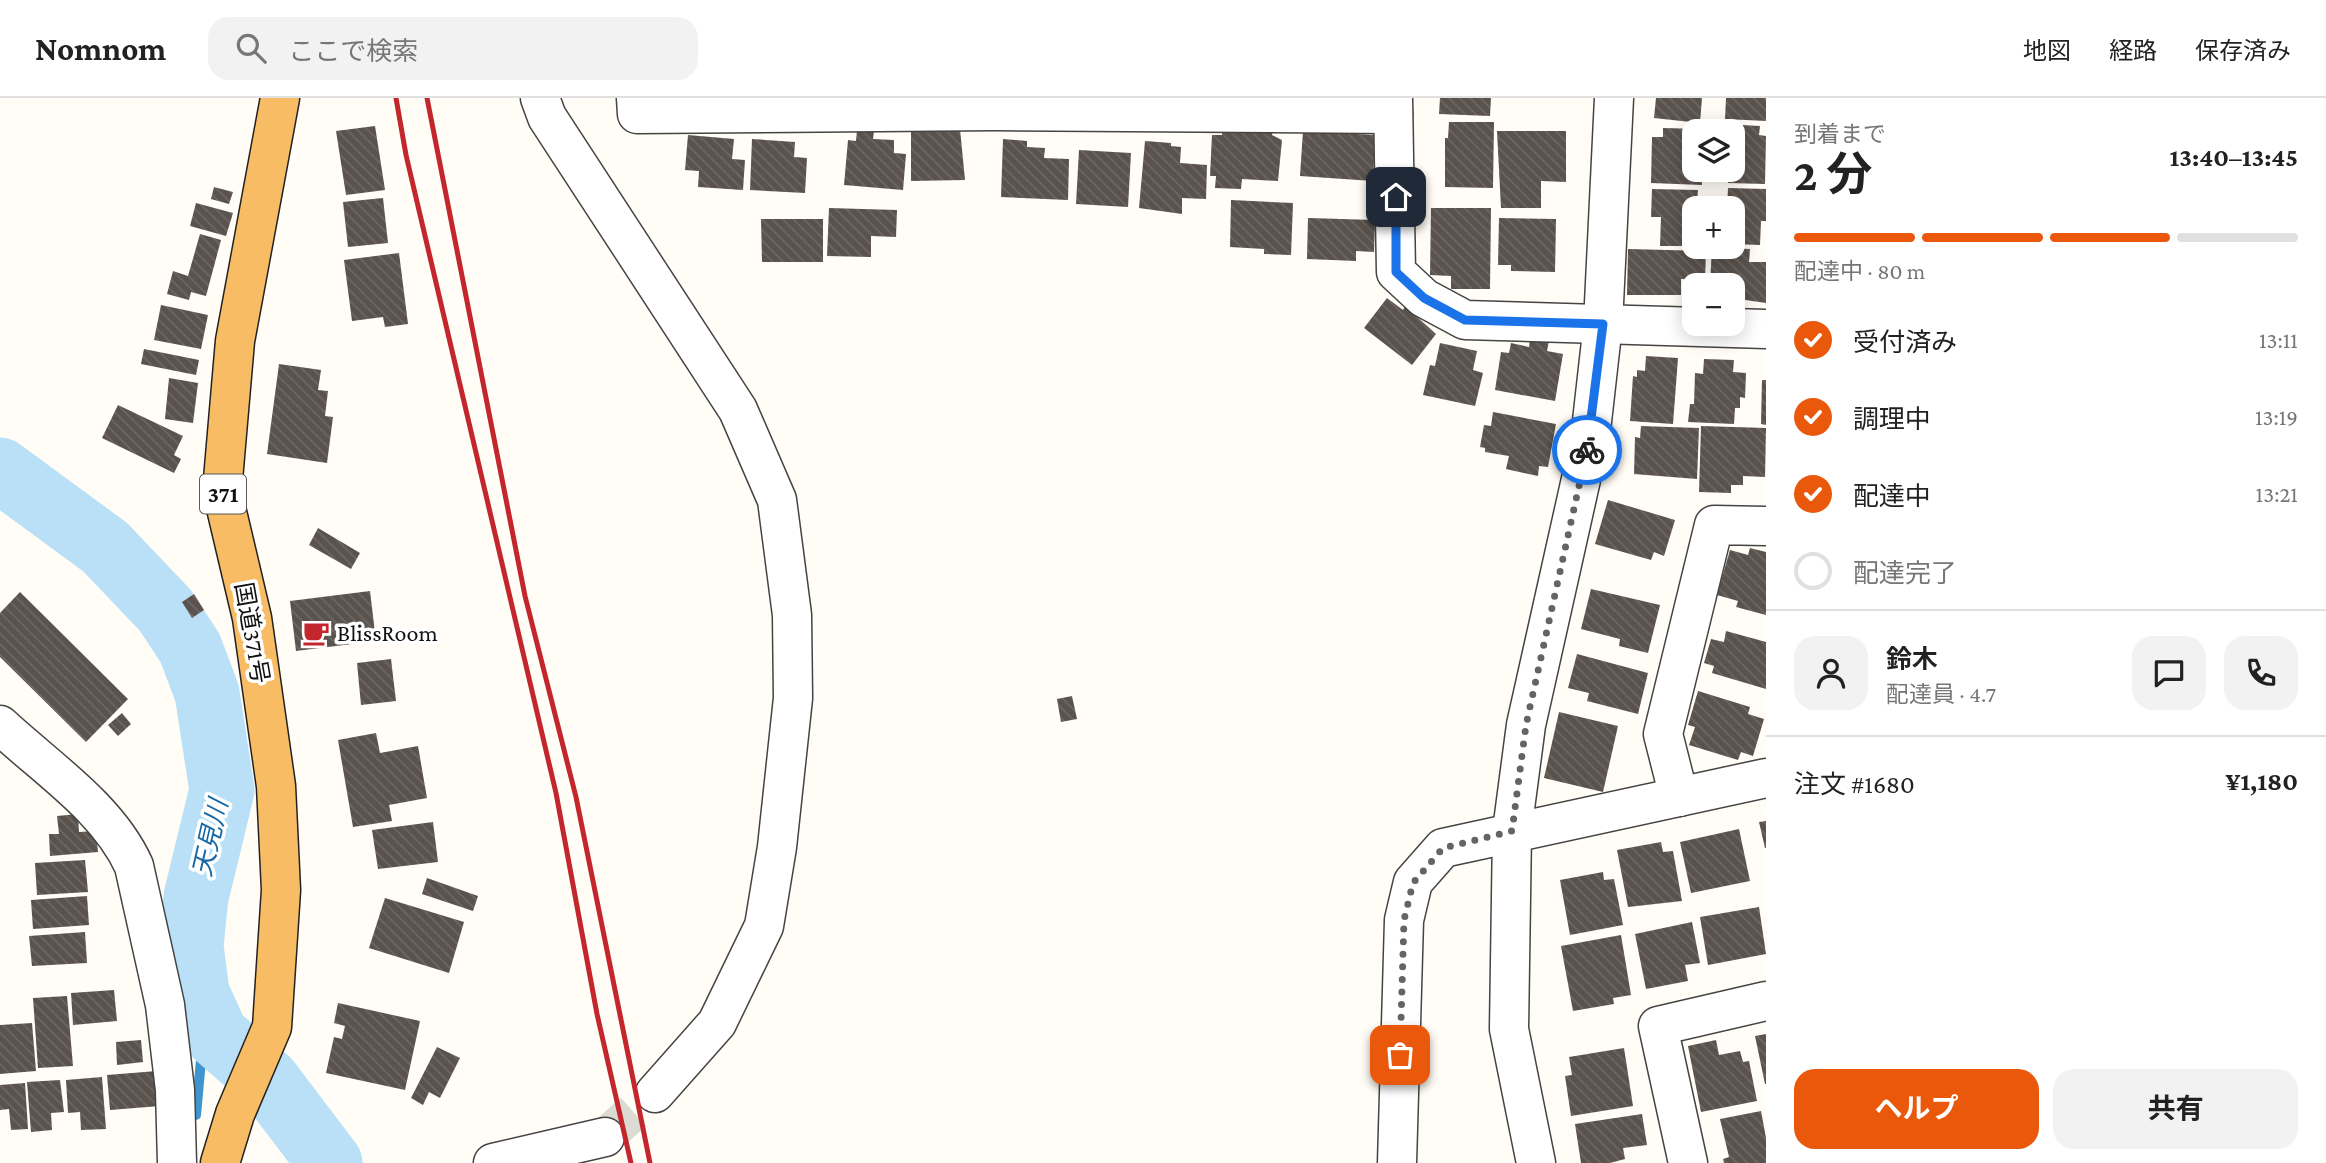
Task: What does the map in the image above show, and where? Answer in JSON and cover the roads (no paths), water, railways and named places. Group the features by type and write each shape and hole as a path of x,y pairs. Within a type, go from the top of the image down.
{"highway":[{"name":"国道371号","path":"220,1163 236,1114 272,1027 281,890 276,786 256,644 222,491 235,341 280,98"}],"street":[{"path":"540,98 547,117 738,410 777,500 792,615 793,698 777,847 764,926 717,1023 655,1093"},
{"path":"636,98 637,114 1393,106 1396,272 1424,298 1465,320 1766,329"},
{"path":"1536,1163 1509,1029 1512,831 1526,725 1590,439 1603,324 1614,98"},
{"path":"1679,797 1663,734 1714,525 1766,526"},
{"path":"0,725 104,822 125,845 134,866 166,1005 175,1090 177,1163"},
{"path":"1397,1163 1404,920 1413,883 1443,848 1766,778"},
{"path":"1688,1163 1658,1026 1766,1001"},
{"path":"493,1163 605,1137"}],"waterway":[{"name":"天見川","path":"0,470 105,547 165,610 190,648 207,693 222,790 196,897 191,946 197,993 216,1035 267,1080 330,1163"},
{"path":"196,1115 202,1049 196,1016 197,993"}],"tunnel":[{"path":"605,1137 655,1093"}],"railway":[{"path":"396,98 406,155 556,793 597,1014 631,1163"},
{"path":"427,98 525,596 576,797 650,1163"}],"place":[{"name":"BlissRoom","path":"316,633"}]}
